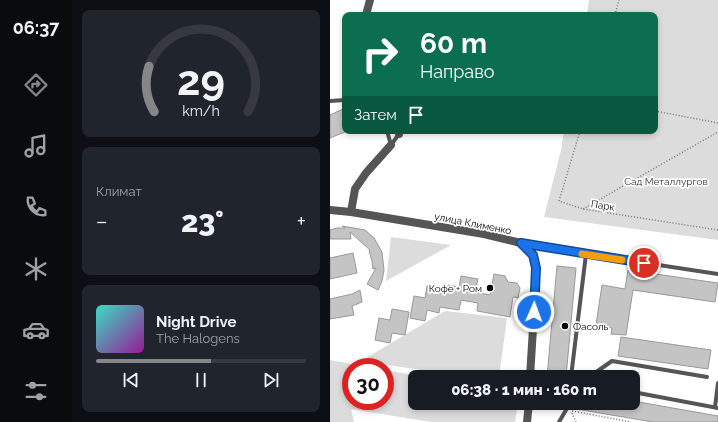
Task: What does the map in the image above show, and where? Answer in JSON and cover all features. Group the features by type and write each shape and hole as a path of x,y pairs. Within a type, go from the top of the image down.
{"street":[{"path":"367,12 370,0"},
{"path":"351,212 356,189 366,174 391,145"},
{"name":"улица Клименко","path":"330,210 351,212 484,234 521,243 533,255 536,268 530,370"},
{"path":"527,422 528,410"}],"lane":[{"path":"330,101 342,100"},
{"path":"388,134 391,145"},
{"path":"391,145 399,134"},
{"path":"521,243 718,274"},
{"path":"572,370 586,254"},
{"path":"599,370 612,361 707,377"},
{"path":"640,393 716,407 718,383"},
{"path":"559,422 566,410"}],"path":[{"path":"615,12 619,0"},
{"path":"658,112 718,123"},
{"path":"583,209 718,132"},
{"name":"Парк","path":"579,134 559,202 583,209 718,230"},
{"path":"566,410 631,422"},
{"path":"572,412 576,422"}],"green space":[{"name":"Сад Металлургов","path":"589,0 718,0 718,240 544,217 561,150 564,134 658,134 658,12 587,12"},
{"path":"391,237 451,245 386,281"},
{"path":"445,311 507,318 500,370 422,370 394,366 394,358 366,358"},
{"path":"330,360 342,362 342,410 351,410 354,422 330,422"},
{"path":"394,372 408,374 408,410 517,410 515,422 431,422 357,410 394,410"}],"building":[{"path":"342,109 342,133 330,138 330,115"},
{"path":"342,226 365,230 374,238 382,252 384,270 382,281 378,290 367,284 376,268 373,269 370,250 350,232 351,239 330,239 330,230 345,228"},
{"path":"353,253 357,273 330,279 330,258"},
{"path":"557,266 576,268 567,370 548,370"},
{"path":"628,270 718,283 715,302 633,290 626,335 611,334 612,328 596,325 602,285 625,289"},
{"path":"494,274 505,276 508,282 517,283 520,288 518,298 513,297 510,317 477,311 478,303 461,300 459,310 440,307 439,313 427,310 425,321 410,318 414,296 425,298 427,286 447,290 448,285 459,287 461,276 478,279 475,292 490,295"},
{"path":"360,290 362,302 352,306 354,315 330,319 330,299 352,294"},
{"path":"392,309 409,312 405,335 392,333 390,343 375,340 379,318 390,320"},
{"path":"621,337 711,350 708,369 618,356"},
{"path":"640,402 718,416 718,422 653,422 582,410 640,410"}],"slow traffic":[{"path":"582,254 622,260"}],"place":[{"name":"Кофе + Ром","path":"490,288"},
{"name":"Фасоль","path":"565,326"}],"route":[{"path":"534,312 536,268 533,255 521,243 644,263"}]}
